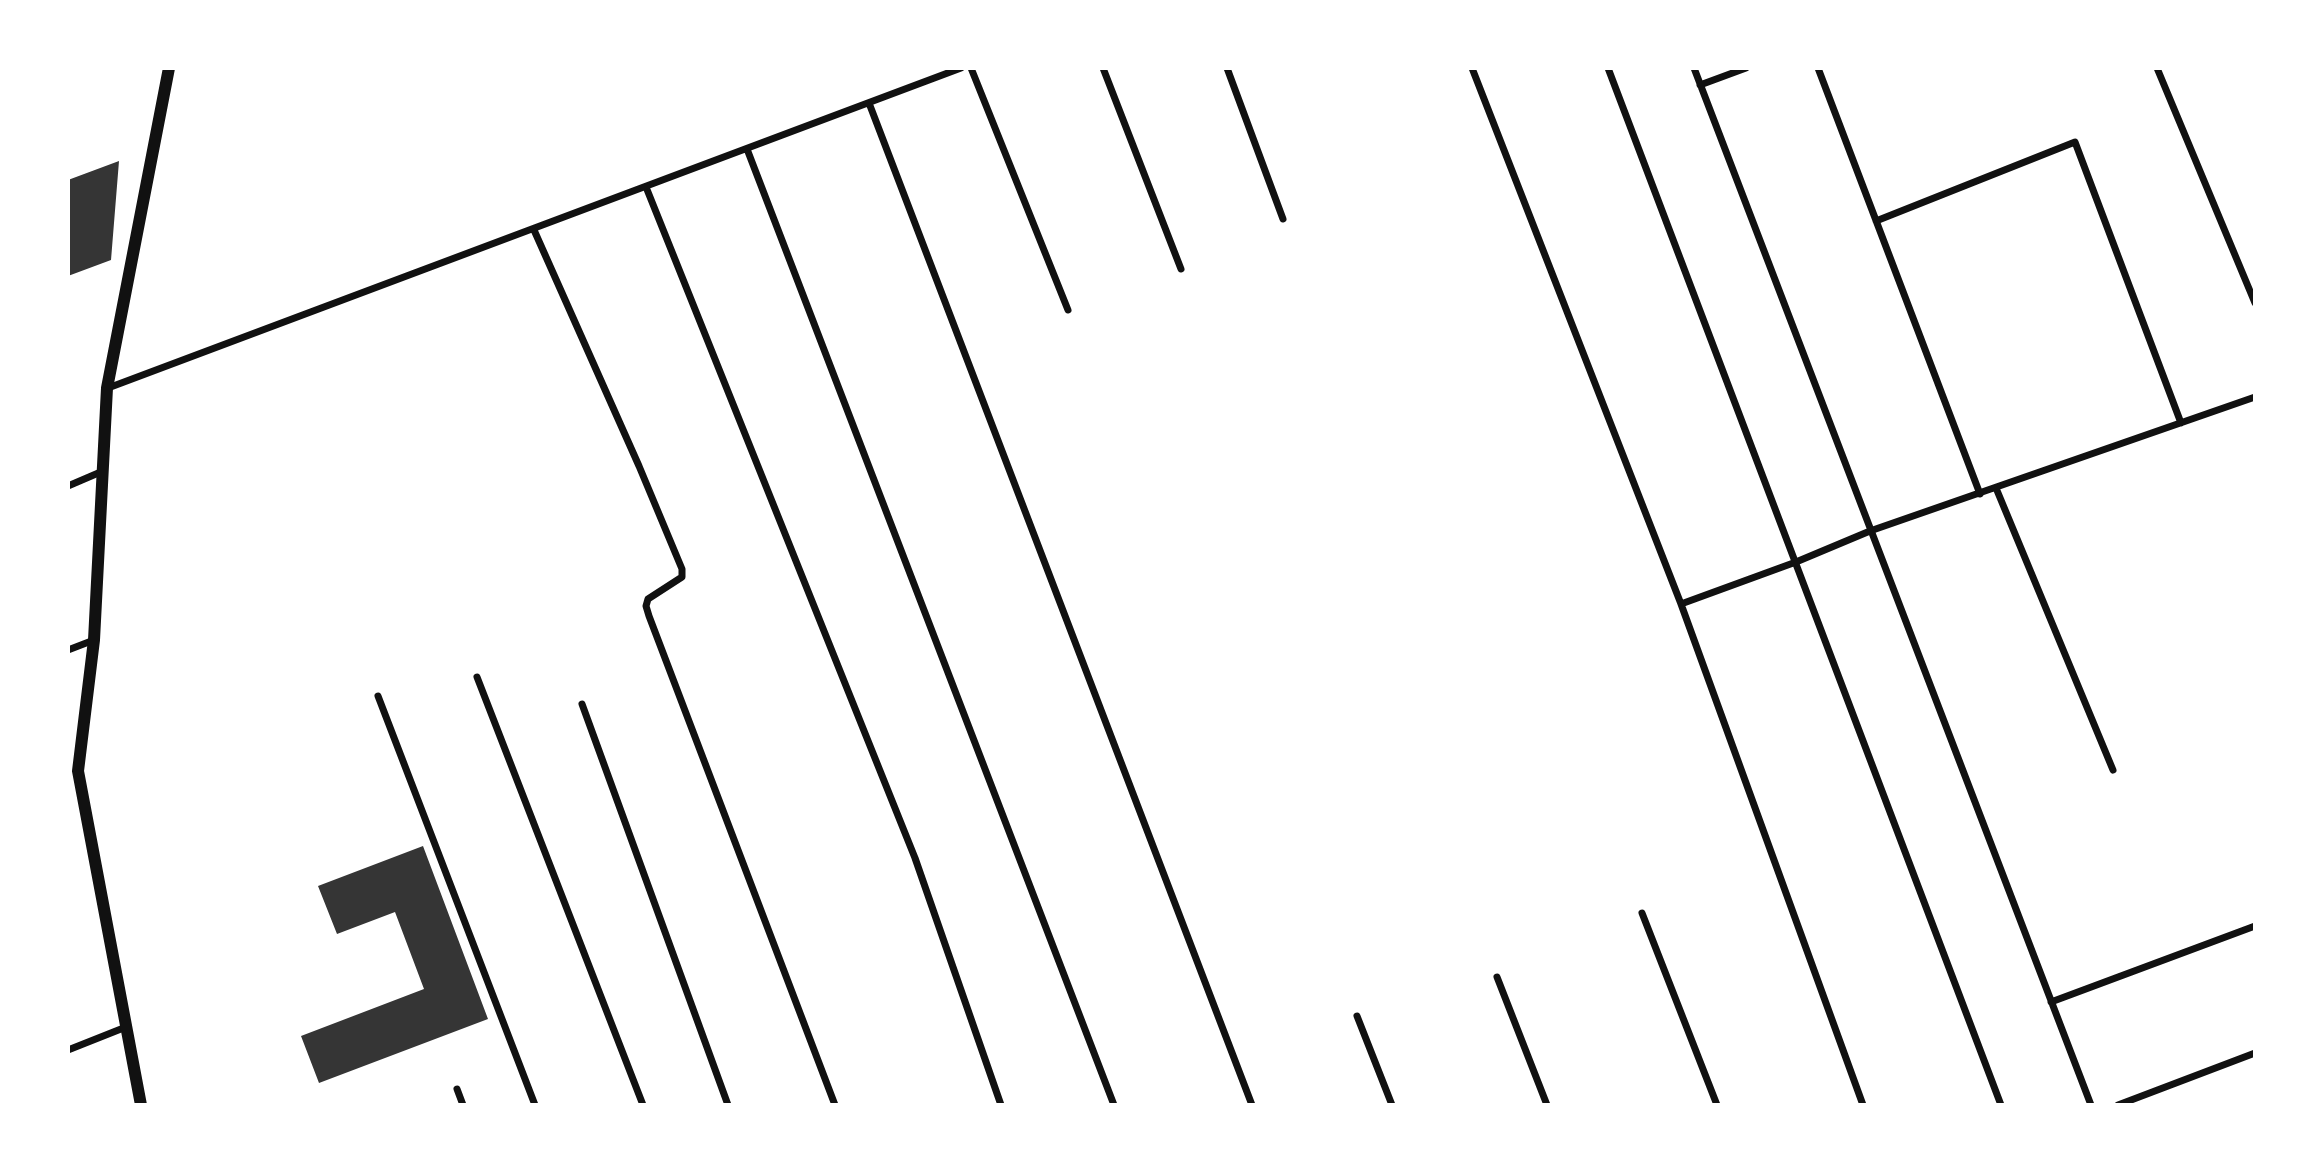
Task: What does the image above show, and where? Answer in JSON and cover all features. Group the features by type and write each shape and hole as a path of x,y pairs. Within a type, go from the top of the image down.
{"street":[{"path":"141,1105 78,771 94,640 107,388 169,68"},
{"path":"107,388 961,68"},
{"path":"971,68 1068,310"},
{"path":"1103,68 1181,268"},
{"path":"1227,68 1283,219"},
{"path":"1472,68 1681,604 1863,1105"},
{"path":"1608,68 2001,1105"},
{"path":"1694,68 2091,1105"},
{"path":"1700,85 1746,68"},
{"path":"1818,68 1980,494"},
{"path":"2157,68 2255,303"},
{"path":"869,103 1252,1105"},
{"path":"1876,221 2075,142 2181,423"},
{"path":"747,149 1114,1105"},
{"path":"646,187 915,858 1001,1105"},
{"path":"534,230 682,569 682,578 648,599 646,606 835,1105"},
{"path":"1681,604 1796,562 1870,531 2255,397"},
{"path":"68,486 103,471"},
{"path":"1996,488 2113,770"},
{"path":"68,650 94,640"},
{"path":"477,677 643,1105"},
{"path":"378,696 535,1105"},
{"path":"582,704 729,1105"},
{"path":"1642,914 1717,1105"},
{"path":"2051,1002 2255,926"},
{"path":"1497,977 1547,1105"},
{"path":"1357,1016 1392,1105"},
{"path":"68,1050 126,1027"},
{"path":"2118,1105 2255,1053"},
{"path":"457,1089 463,1105"}],"building":[{"path":"119,161 111,260 68,276 68,180"},
{"path":"423,846 488,1019 319,1083 301,1036 424,989 395,912 337,934 318,886"}]}
